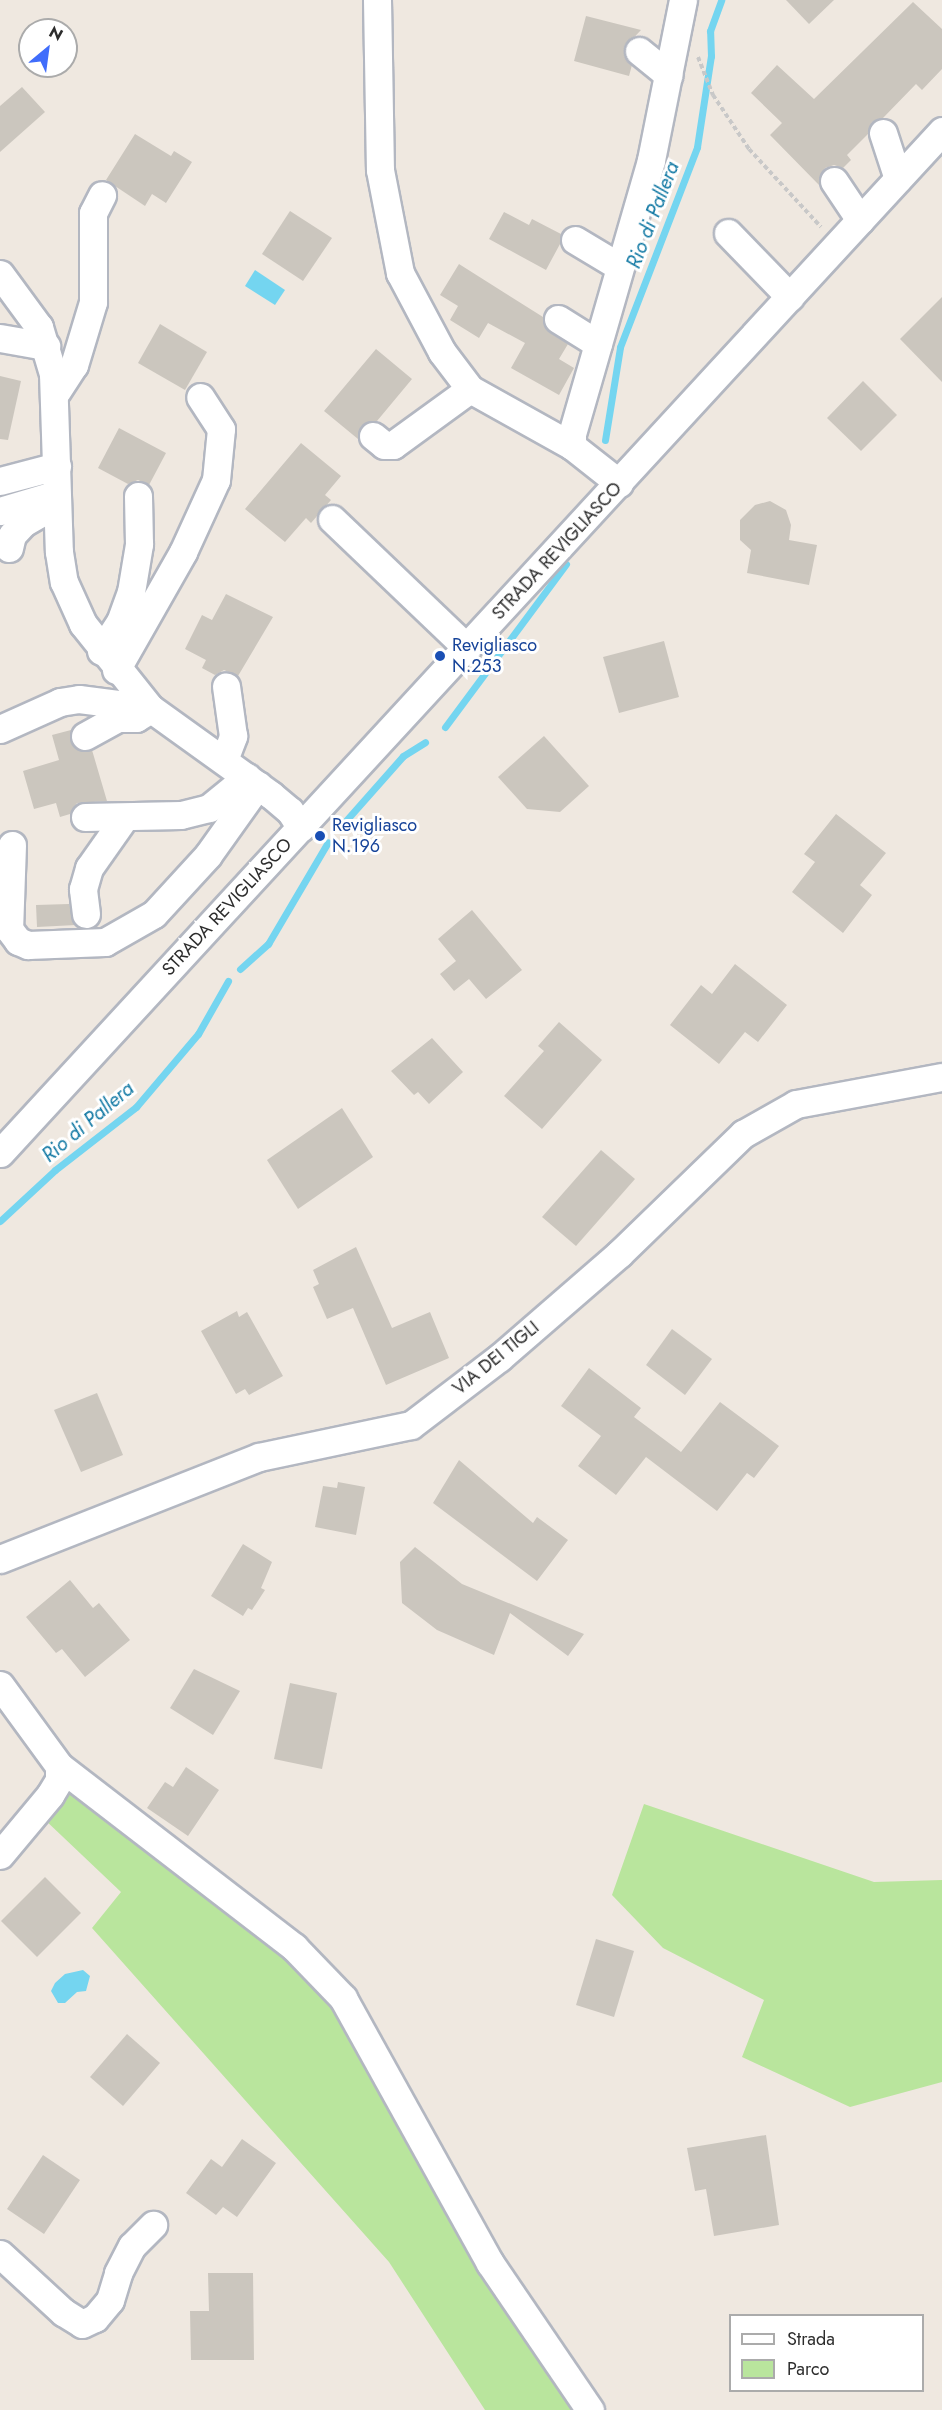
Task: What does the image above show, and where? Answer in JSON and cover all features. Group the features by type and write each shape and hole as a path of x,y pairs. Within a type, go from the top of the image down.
{"street":[{"path":"376,0 380,170 400,273 442,352 463,380 572,446 619,483"},
{"path":"572,446 572,434 651,160 683,0"},
{"path":"639,51 669,75"},
{"name":"STRADA REVIGLIASCO","path":"0,1154 942,131"},
{"path":"883,133 898,179"},
{"path":"834,181 860,220"},
{"path":"57,391 74,365 93,302 93,213 102,195"},
{"path":"728,233 790,297"},
{"path":"575,240 620,267"},
{"path":"0,274 27,306 46,346 57,391 57,498 64,582 83,624 109,661 150,708 253,781 290,811 301,828"},
{"path":"432,308 454,343 463,380"},
{"path":"558,319 598,344"},
{"path":"0,338 46,346"},
{"path":"373,436 384,445 393,445 463,380"},
{"path":"109,661 183,552 216,480 221,429 201,397"},
{"path":"0,481 57,466"},
{"path":"109,661 130,592 139,544 138,496"},
{"path":"0,511 57,498"},
{"path":"9,549 12,536 23,523 57,498"},
{"path":"332,519 467,648"},
{"path":"224,760 233,735 226,686"},
{"path":"0,729 60,702 79,699 150,708"},
{"path":"85,736 111,722 136,718 150,708"},
{"path":"85,817 181,815 209,808 253,781"},
{"path":"12,845 9,929 18,940 28,945 105,942 154,914 208,855 253,781"},
{"path":"86,914 83,889 89,868 124,817"},
{"name":"VIA DEI TIGLI","path":"0,1559 259,1457 411,1425 499,1358 619,1254 743,1134 796,1104 942,1077"},
{"path":"0,1685 59,1766 294,1947 343,1998 490,2263 590,2410"},
{"path":"0,1855 50,1795 59,1780 59,1766"},
{"path":"0,2254 63,2312 82,2324 95,2318 110,2300 118,2273 132,2247 153,2225"}],"path":[{"path":"698,48 701,71 713,95 749,149 838,244"}],"green space":[{"path":"70,1783 284,1951 336,2000 482,2265 575,2410 485,2410 389,2262 92,1928 121,1892 43,1818"},
{"path":"644,1804 874,1882 942,1880 942,2082 850,2107 742,2057 764,2000 663,1948 612,1895"}],"water":[{"path":"255,270 285,290 275,305 245,286"},
{"path":"83,1970 90,1976 86,1991 77,1992 65,2003 58,2003 51,1991 55,1983 65,1974"}],"building":[{"path":"786,0 834,0 809,24"},
{"path":"913,2 942,29 942,69 922,90 916,84 883,118 872,122 868,134 847,155 851,160 843,168 834,165 825,168 819,185 770,135 782,123 751,93 777,65 814,99"},
{"path":"586,16 641,30 624,48 632,65 629,76 574,61"},
{"path":"22,87 45,112 0,152 0,106"},
{"path":"135,134 171,156 174,151 192,162 166,203 152,194 145,206 106,180"},
{"path":"290,211 332,238 303,281 262,254"},
{"path":"504,212 529,225 532,219 561,234 560,244 546,270 489,239"},
{"path":"459,264 543,317 549,332 568,344 559,359 574,368 559,395 511,368 525,343 488,323 479,338 450,320 458,306 440,295"},
{"path":"942,297 942,382 900,339"},
{"path":"160,324 207,352 185,390 138,363"},
{"path":"376,349 412,379 377,421 361,426 358,439 324,411"},
{"path":"0,376 21,381 8,440 0,439"},
{"path":"863,381 897,415 861,451 827,418"},
{"path":"119,428 166,453 149,485 138,480 128,484 98,468"},
{"path":"301,443 341,476 325,495 331,500 311,523 306,518 285,542 245,509"},
{"path":"770,501 786,510 791,525 789,540 817,545 809,585 747,573 751,550 740,540 740,520 755,505"},
{"path":"226,594 273,617 238,676 224,670 215,675 202,668 206,660 185,649 202,615 212,620"},
{"path":"664,641 679,697 619,713 603,657"},
{"path":"71,730 71,743 76,749 92,750 107,801 77,803 70,814 60,817 56,803 34,809 23,771 59,760 52,735"},
{"path":"544,736 589,786 560,812 527,809 498,777"},
{"path":"836,814 886,853 860,885 872,895 843,933 792,892 815,862 804,854"},
{"path":"69,904 76,925 37,927 36,905"},
{"path":"472,910 522,970 486,999 469,979 454,991 440,974 456,961 438,939"},
{"path":"735,964 787,1005 758,1042 745,1032 719,1064 670,1025 701,985 712,994"},
{"path":"559,1022 602,1060 542,1129 504,1096 544,1051 538,1046"},
{"path":"432,1038 463,1072 429,1104 418,1092 414,1095 391,1071"},
{"path":"342,1108 373,1157 298,1209 267,1160"},
{"path":"601,1150 635,1179 576,1246 542,1217"},
{"path":"356,1247 392,1328 430,1312 449,1358 386,1385 353,1308 327,1319 313,1287 319,1284 313,1270"},
{"path":"237,1311 239,1317 247,1312 283,1376 249,1395 245,1389 236,1394 201,1331"},
{"path":"672,1329 712,1359 685,1395 646,1365"},
{"path":"589,1368 641,1408 634,1417 681,1452 720,1402 779,1446 754,1478 747,1473 717,1511 646,1457 616,1495 578,1466 601,1436 561,1406"},
{"path":"97,1393 123,1455 81,1472 54,1410"},
{"path":"459,1460 533,1523 537,1517 568,1540 537,1581 433,1503"},
{"path":"338,1482 365,1487 356,1535 315,1527 323,1486 337,1488"},
{"path":"243,1544 272,1562 261,1588 265,1590 252,1610 248,1608 243,1616 211,1596"},
{"path":"415,1547 462,1584 584,1634 568,1656 510,1613 494,1655 437,1630 402,1603 400,1562"},
{"path":"70,1580 93,1608 99,1603 130,1640 85,1677 62,1649 56,1653 26,1617"},
{"path":"194,1669 240,1691 213,1735 170,1708"},
{"path":"290,1683 337,1693 322,1769 274,1759"},
{"path":"186,1767 219,1790 188,1836 147,1808 165,1782 173,1787"},
{"path":"45,1877 81,1913 37,1957 1,1921"},
{"path":"596,1939 634,1951 614,2017 576,2005"},
{"path":"127,2034 160,2063 123,2106 90,2077"},
{"path":"766,2135 779,2225 714,2236 706,2189 695,2191 687,2148"},
{"path":"242,2139 276,2163 237,2217 223,2207 216,2215 186,2193 211,2159 222,2167"},
{"path":"43,2155 80,2180 44,2234 7,2209"},
{"path":"208,2273 253,2273 254,2360 191,2360 190,2311 209,2311"}],"waterway":[{"name":"Rio di Pallera","path":"605,440 620,347 697,147 711,56 710,31 721,0"},
{"name":"Rio di Pallera","path":"445,727 566,564"},
{"name":"Rio di Pallera","path":"342,825 403,756 425,742"},
{"name":"Rio di Pallera","path":"240,969 268,944 328,842"},
{"name":"Rio di Pallera","path":"0,1221 55,1170 136,1107 198,1034 228,981"}],"place":[{"name":"Revigliasco N.253","path":"440,656"},
{"name":"Revigliasco N.196","path":"320,836"}]}
